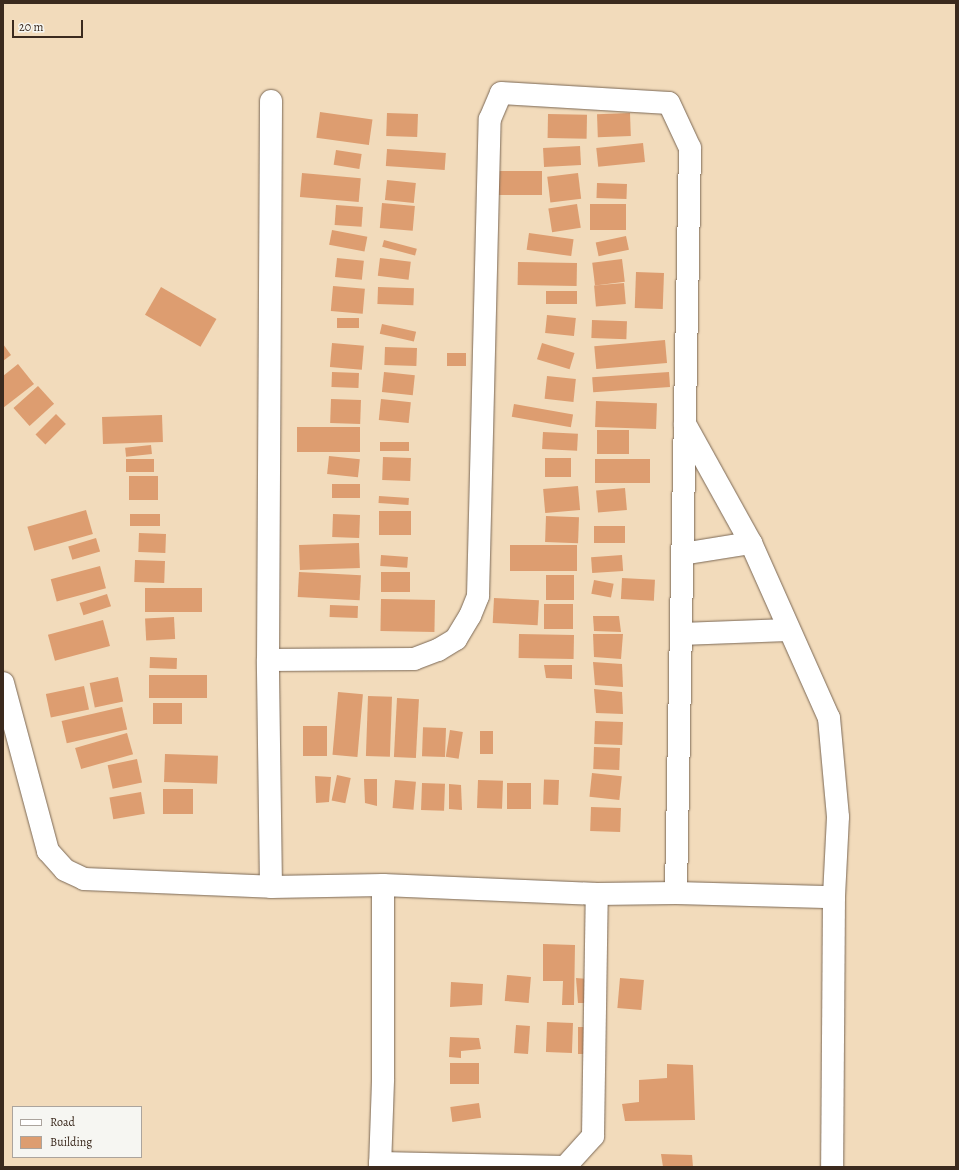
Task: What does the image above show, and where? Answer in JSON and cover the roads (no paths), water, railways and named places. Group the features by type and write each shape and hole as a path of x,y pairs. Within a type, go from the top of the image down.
{"street":[{"path":"268,660 414,659 438,650 456,639 470,616 478,596 490,119 501,93 669,103 690,148 676,893"},
{"path":"271,101 268,660 271,887"},
{"path":"684,423 750,543 829,718 838,817 834,897 832,1167"},
{"path":"682,554 750,543"},
{"path":"681,634 788,630"},
{"path":"3,683 48,852 65,870 84,879 271,887 383,885 598,894 676,893 834,897"},
{"path":"383,885 383,1079 380,1165 565,1167 593,1136 598,894"}]}
